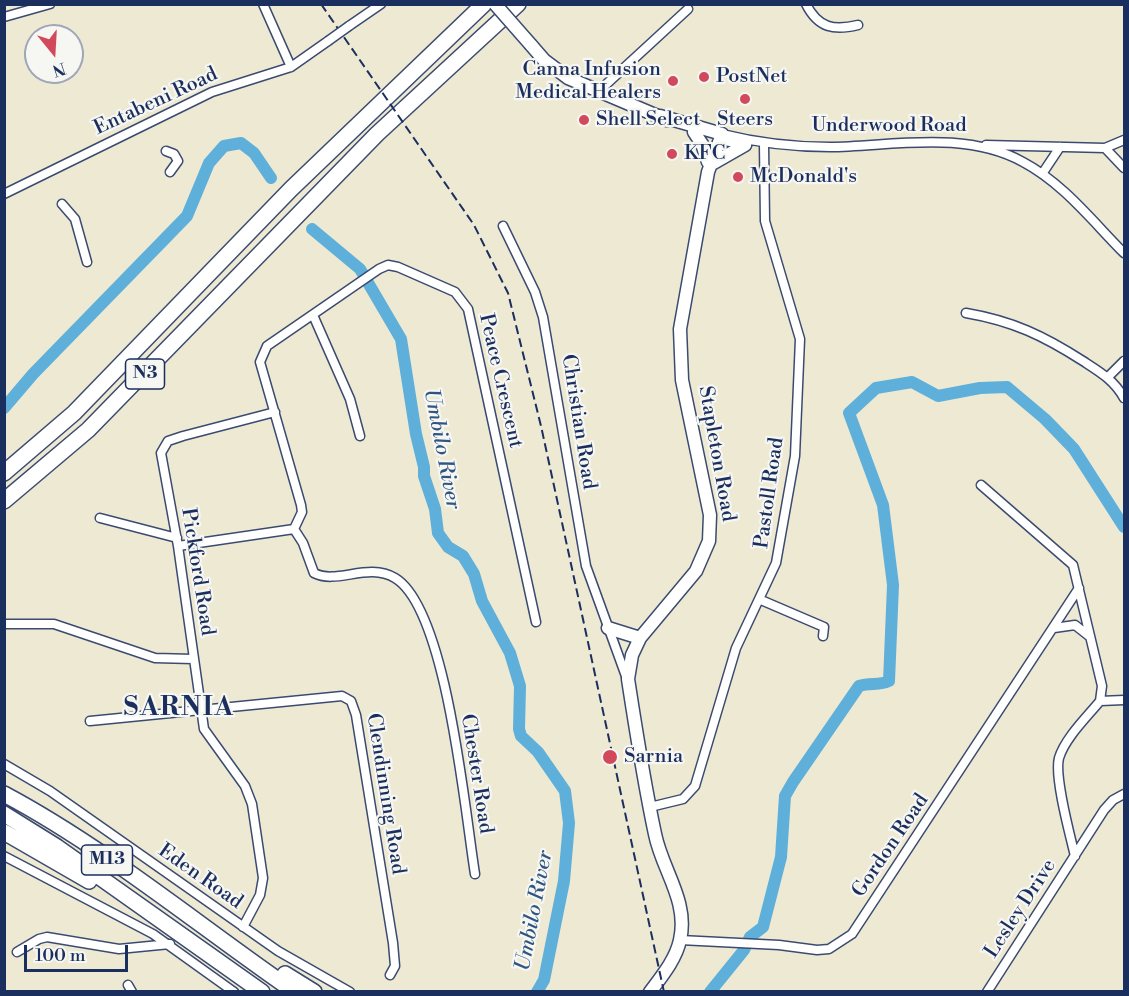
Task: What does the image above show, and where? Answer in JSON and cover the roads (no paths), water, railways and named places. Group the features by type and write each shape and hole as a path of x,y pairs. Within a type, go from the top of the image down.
{"highway":[{"name":"N3","path":"4,473 74,413 291,189 484,4"},
{"name":"N3","path":"4,501 88,430 401,111 518,4"},
{"name":"M13","path":"4,794 30,808 208,928 295,992"},
{"name":"M13","path":"4,814 57,847 262,992"},
{"path":"4,832 155,918"},
{"path":"208,928 314,992"}],"main road":[{"name":"Underwood Road","path":"495,4 557,72 694,132 716,136"},
{"name":"Underwood Road","path":"660,117 716,136"},
{"path":"694,132 702,144 709,167 745,145"},
{"name":"Stapleton Road","path":"650,992 673,957 680,940 679,901 655,836 628,679 632,655 640,638 696,571 709,542 710,515 682,380 680,329 716,136"},
{"path":"608,628 640,638"}],"street":[{"path":"4,17 50,4"},
{"path":"263,4 291,67"},
{"name":"Entabeni Road","path":"4,194 212,92 291,67 381,4"},
{"path":"806,4 813,17 828,27 843,29 858,26"},
{"path":"600,90 688,9"},
{"name":"Underwood Road","path":"716,136 762,144 811,147 972,144 1023,161 1042,174 1125,253"},
{"name":"Underwood Road","path":"716,136 745,145 762,144"},
{"path":"972,144 1105,148 1125,140"},
{"name":"Pastoll Road","path":"650,807 683,799 695,786 736,648 761,600 781,548 794,465 800,339 765,221 762,144"},
{"path":"1042,174 1060,147"},
{"path":"1105,148 1125,168"},
{"path":"166,151 174,154 178,161 170,172"},
{"path":"62,204 75,219 87,262"},
{"name":"Christian Road","path":"503,226 535,292 543,317 582,549 592,588 628,679"},
{"name":"Peace Crescent","path":"275,412 261,362 262,354 267,346 379,269 388,265 398,267 455,292 468,309 537,622"},
{"path":"966,313 1033,331 1108,377 1125,398"},
{"path":"313,315 350,399 360,436"},
{"path":"1108,377 1125,361"},
{"path":"100,518 177,542 294,529 302,512 301,505 275,412"},
{"name":"Pickford Road","path":"243,927 260,896 263,878 252,804 245,786 206,734 177,542 162,462 163,446 168,441 275,412"},
{"path":"981,484 1069,560 1076,573 1102,686 1100,701 1125,700"},
{"name":"Chester Road","path":"294,529 303,543 311,570 319,576 376,572 402,583 417,605 444,679 475,874"},
{"name":"Gordon Road","path":"680,940 817,950 830,948 852,933 1079,588"},
{"path":"761,600 824,627 823,636"},
{"path":"4,624 54,624 155,658 193,659"},
{"path":"1054,628 1075,625 1091,639"},
{"name":"Clendinning Road","path":"90,721 342,696 351,701 356,715 393,943 395,966 390,975"},
{"name":"Lesley Drive","path":"987,992 1075,856 1058,763 1067,744 1100,701"},
{"name":"Eden Road","path":"4,764 50,791 243,927 319,976 350,992"},
{"path":"1075,856 1113,800 1125,794"},
{"path":"1070,831 1077,834 1091,831"},
{"path":"4,856 170,944 234,992"},
{"path":"16,952 47,937 61,938 101,948 137,949 170,944"}],"waterway":[{"name":"Umbilo River","path":"4,408 33,374 187,216 209,163 224,146 241,143 254,153 271,178"},
{"name":"Umbilo River","path":"312,229 360,269 401,339 424,476 435,509 438,533 448,547 463,556 474,574 482,601 510,653 520,686 519,729 521,736 538,752 565,791 569,823 564,881 544,980 537,992"},
{"name":"Umbilo River","path":"710,992 744,950 750,937 763,927 781,857 785,796 793,782 859,686 889,681 893,585 883,505 849,413 876,388 912,382 938,396 980,388 1007,387 1045,419 1074,449 1124,527"}],"railway":[{"path":"321,4 474,225 508,293 541,426 664,992"}],"place":[{"name":"PostNet","path":"704,77"},
{"name":"Canna Infusion Medical Healers","path":"673,81"},
{"name":"Steers","path":"745,99"},
{"name":"Shell Select","path":"584,120"},
{"name":"KFC","path":"672,154"},
{"name":"McDonald's","path":"738,177"},
{"name":"Sarnia","path":"610,757"}],"district":[{"name":"SARNIA","path":"179,709"}]}
